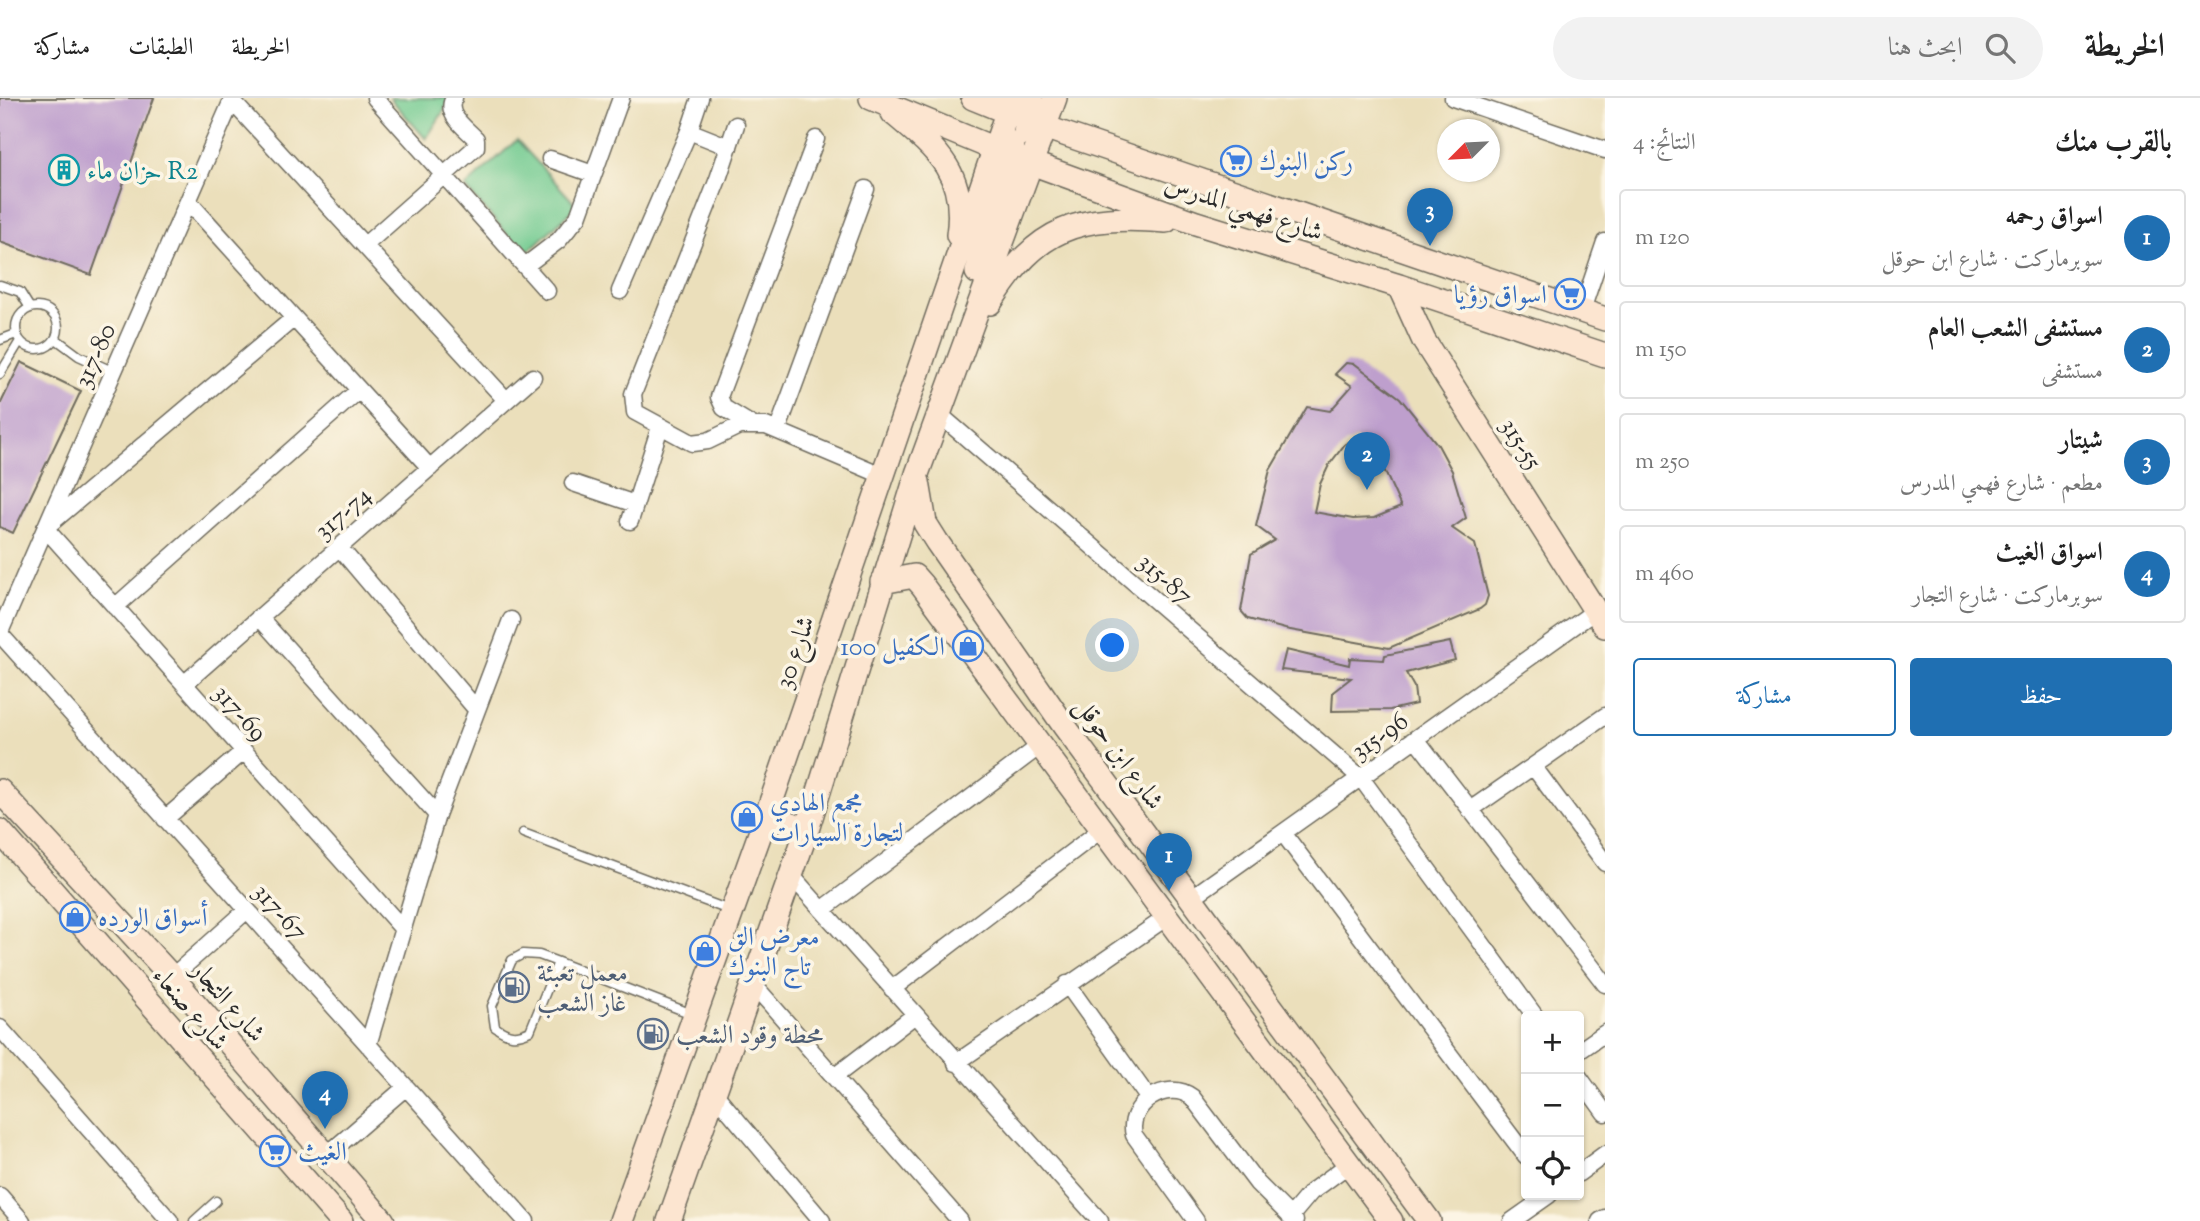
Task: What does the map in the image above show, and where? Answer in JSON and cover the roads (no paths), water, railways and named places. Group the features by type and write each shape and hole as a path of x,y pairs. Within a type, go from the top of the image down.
{"street":[{"path":"375,98 547,290"},
{"path":"365,246 476,147 476,139 451,112 450,104 454,98"},
{"path":"525,266 570,229 621,98"},
{"path":"620,290 689,131 700,98"},
{"name":"شارع فهمي المدرس","path":"973,98 1605,319"},
{"path":"1022,115 1031,98"},
{"name":"شارع 30","path":"1022,115 1055,98"},
{"path":"1453,98 1491,104 1605,150"},
{"path":"233,99 506,400"},
{"name":"317-80","path":"0,633 233,99"},
{"path":"874,99 930,144 946,162 956,183 961,214 951,280"},
{"name":"شارع فهمي المدرس","path":"874,99 1013,156 1196,223 1399,286 1605,355"},
{"name":"شارع 30","path":"669,1221 807,830 917,474 968,339 1022,115"},
{"name":"شارع 30","path":"621,1221 767,814 951,280 1013,156 1022,115"},
{"path":"736,125 633,394 635,412 683,441 700,443 729,429 752,425 778,429 884,476"},
{"path":"689,131 729,147"},
{"path":"752,425 724,408 719,397 816,139"},
{"path":"951,384 962,321 1013,156"},
{"path":"550,159 593,174"},
{"path":"778,429 866,189"},
{"path":"188,201 430,468"},
{"path":"968,339 1000,287 1021,261 1052,236 1082,221 1130,218 1196,223"},
{"path":"1582,310 1605,242"},
{"name":"315-55","path":"1399,286 1424,341 1600,618"},
{"path":"46,528 294,318"},
{"name":"317-74","path":"184,684 533,377"},
{"path":"115,607 359,390"},
{"name":"315-87","path":"940,415 1360,778 1531,1011"},
{"path":"630,521 660,427"},
{"name":"شارع ابن حوقل","path":"917,474 925,523 937,542 1065,727 1429,1221"},
{"path":"573,483 635,504"},
{"name":"317-69","path":"46,528 401,927"},
{"path":"339,547 476,709"},
{"path":"882,582 914,576 922,584 1391,1221"},
{"path":"259,617 437,815"},
{"name":"315-96","path":"1191,898 1416,738 1600,618"},
{"path":"368,1045 401,927 437,815 511,620"},
{"name":"317-67","path":"0,633 406,1087 518,1218"},
{"path":"1470,810 1605,716"},
{"path":"1416,738 1605,984"},
{"path":"822,910 1041,746"},
{"path":"165,819 244,751"},
{"path":"1533,766 1605,863"},
{"name":"شارع التجار","path":"0,791 172,976 383,1221"},
{"path":"767,814 807,830"},
{"path":"892,989 1102,829"},
{"name":"شارع صنعاء","path":"0,831 341,1221"},
{"path":"1283,833 1521,1149"},
{"path":"791,875 1100,1221"},
{"path":"172,976 247,910"},
{"path":"957,1063 1167,916"},
{"path":"752,984 960,1221"},
{"path":"1067,985 1149,1099"},
{"path":"834,1077 915,1015"},
{"path":"0,1028 170,1221"},
{"path":"1584,1048 1605,1033"},
{"path":"206,1067 231,1046"},
{"path":"1584,1084 1605,1113"},
{"path":"327,1155 406,1087"},
{"path":"1196,1221 1134,1135 1132,1127 1136,1111 1149,1099 1172,1088 1184,1090 1192,1097 1257,1183 1292,1219 1311,1192 1349,1164"},
{"path":"714,1093 822,1221"},
{"path":"1584,1169 1605,1154"},
{"path":"1374,1198 1399,1179"},
{"path":"0,1196 22,1221"},
{"path":"1512,1221 1542,1200"},
{"path":"1600,1221 1605,1218"}],"lane":[{"path":"0,285 20,292 30,308"},
{"path":"0,374 18,337 16,323 21,314 30,308 43,307 54,314 58,326 56,339 48,346 38,350 28,348 18,337"},
{"path":"0,340 18,337"},
{"path":"56,339 79,356 114,372"},
{"path":"523,833 732,911"},
{"path":"558,962 530,1031 518,1037 505,1035 495,1027 492,1006 512,960 523,954 539,955 558,962 695,1015"},
{"path":"194,1221 216,1201"}],"place":[{"name":"ركن البنوك","path":"1236,161"},
{"name":"حزان ماء R2","path":"64,170"},
{"name":"شيتار","path":"1430,246"},
{"name":"اسواق رؤيا","path":"1570,294"},
{"name":"مستشفى الشعب العام","path":"1367,490"},
{"name":"الكفيل 100","path":"968,646"},
{"name":"مجمع الهادي لتجارة السيارات","path":"747,817"},
{"name":"اسواق رحمه","path":"1169,891"},
{"name":"أسواق الورده","path":"75,917"},
{"name":"معرض الق تاج البنوك","path":"705,951"},
{"name":"معمل تعبئة غاز الشعب","path":"514,987"},
{"name":"محطة وقود الشعب","path":"653,1034"},
{"name":"اسواق الغيث","path":"325,1129"},
{"name":"الغيث","path":"275,1151"}]}
